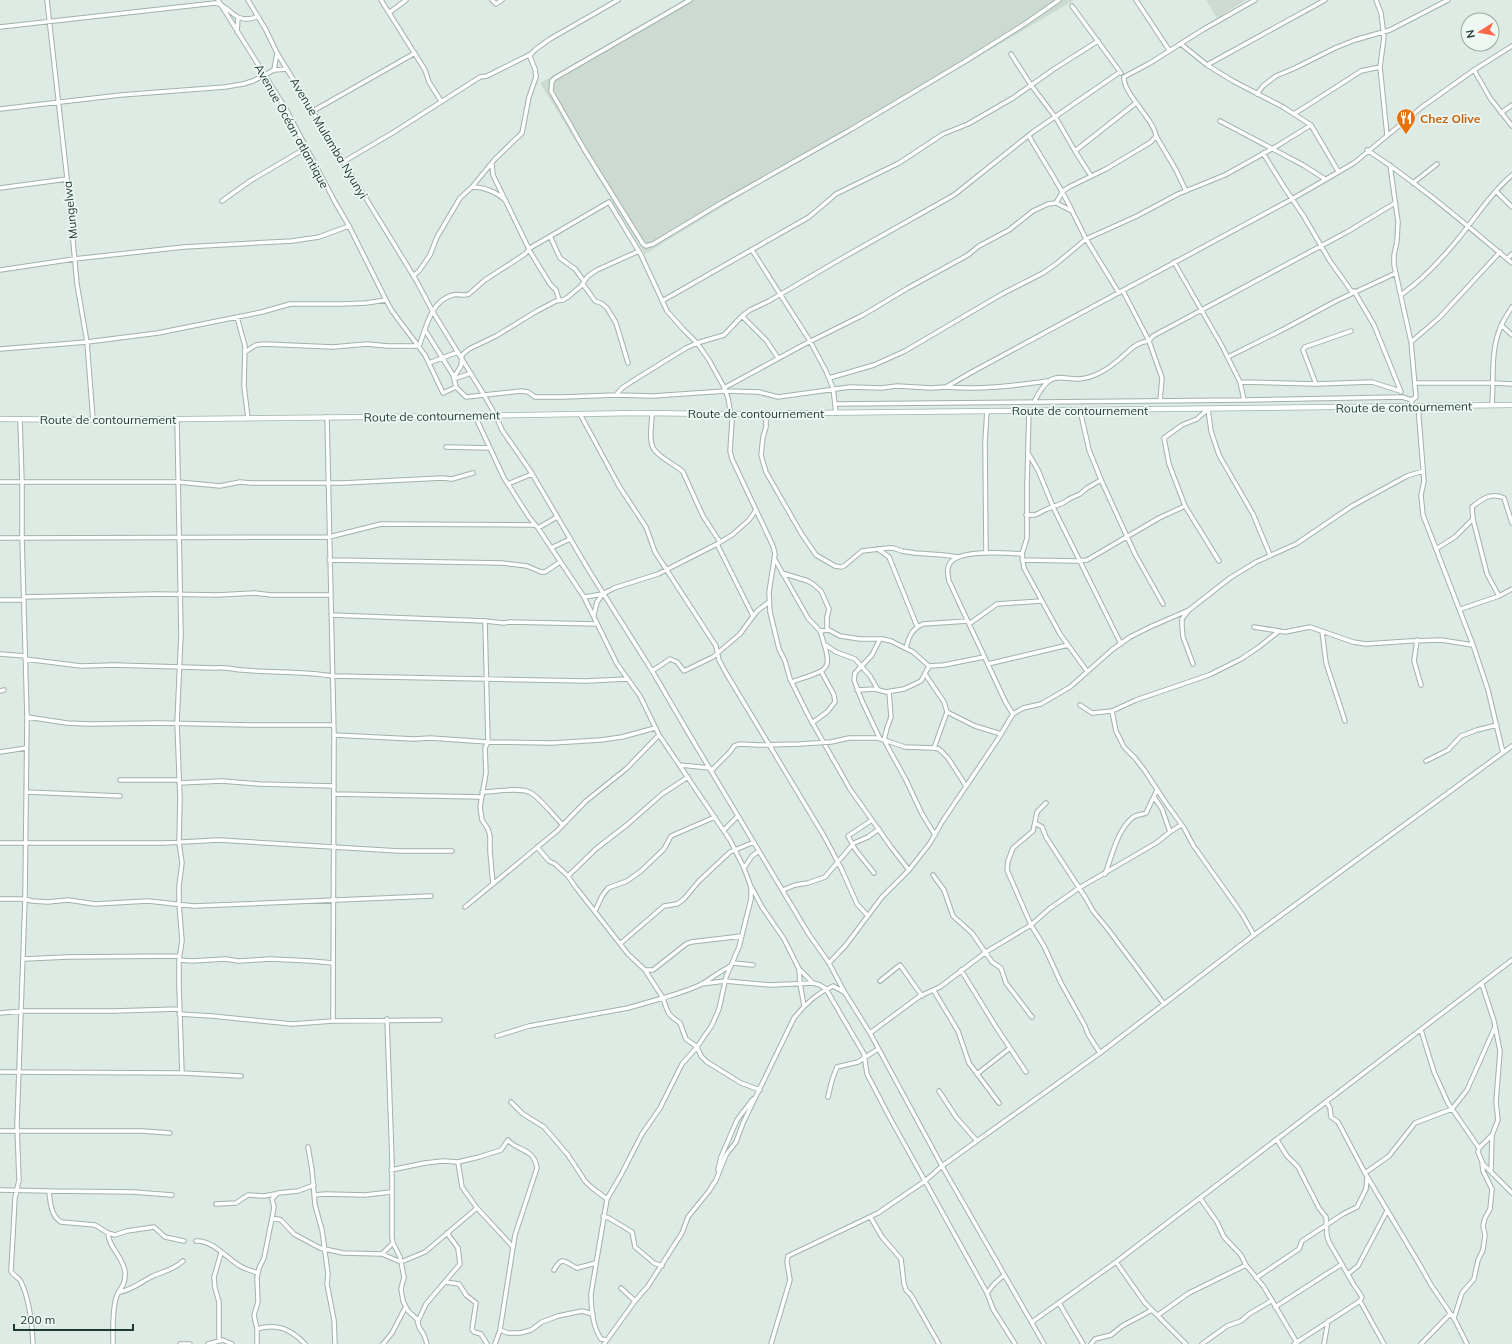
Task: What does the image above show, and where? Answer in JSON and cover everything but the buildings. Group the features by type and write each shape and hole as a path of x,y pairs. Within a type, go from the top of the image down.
{"street":[{"name":"Mungelwa","path":"47,0 59,101 74,259 87,342 93,420"},
{"name":"Avenue Océan atlantique","path":"218,0 287,111 349,226 386,300"},
{"name":"Avenue Mulamba Nyunyi","path":"248,0 266,30 277,53 424,293 433,312 484,395"},
{"path":"382,0 425,70 429,82 441,101"},
{"path":"390,12 406,0"},
{"path":"492,0 495,4 502,0"},
{"path":"343,162 394,132 480,77 487,76 531,54 536,49 572,26 618,0"},
{"path":"690,0 555,78 551,84 551,91 584,149 643,244 646,246 652,244 721,202 850,130 951,70 1023,25 1059,0"},
{"path":"1136,0 1169,50"},
{"path":"1124,77 1255,0"},
{"path":"1207,66 1325,0"},
{"path":"1376,0 1381,13 1384,31 1384,45 1380,67 1387,135"},
{"path":"1256,94 1263,86 1276,76 1335,48 1390,30 1448,0"},
{"path":"0,27 204,4 220,4 238,17 248,20 257,17"},
{"path":"1072,6 1124,77 1124,81 1136,103 1155,129 1156,136 1186,191"},
{"path":"237,32 238,17"},
{"path":"662,301 809,217 836,194 899,163 943,134 968,124 1013,98 1054,68 1098,41"},
{"path":"1181,44 1207,66 1311,125 1338,171"},
{"path":"946,387 1292,199 1354,163 1422,107 1474,70 1512,46"},
{"path":"274,70 277,53"},
{"path":"313,111 415,53"},
{"path":"413,276 419,271 430,255 437,237 460,198 522,133 536,77 535,69 530,57 531,54"},
{"path":"1011,54 1031,85 1056,118 1091,176"},
{"path":"1294,114 1361,71 1380,67"},
{"path":"0,109 59,101 225,87 243,84 274,70 287,69"},
{"path":"1474,70 1490,98 1512,126"},
{"path":"616,395 622,388 639,377 697,343 724,335 742,316 750,310 781,294 954,195 1030,136 1120,72"},
{"path":"1075,151 1136,103"},
{"path":"1501,113 1512,105"},
{"path":"1220,121 1303,165 1325,179"},
{"path":"830,378 869,366 905,351 1002,294 1043,273 1086,240 1186,191 1225,175 1311,125"},
{"path":"1030,136 1063,192 1086,240 1119,293"},
{"path":"1056,203 1063,192 1150,142 1156,136"},
{"path":"222,201 250,181 306,148"},
{"path":"1368,150 1468,225 1512,263"},
{"path":"1264,153 1330,261 1353,292 1377,331 1402,397"},
{"path":"492,163 492,171 528,247 550,284 556,290 559,300"},
{"path":"1413,183 1438,164"},
{"path":"1390,165 1398,222 1397,242 1394,255 1396,273 1411,342 1415,383 1416,397 1412,400 1411,406"},
{"path":"1401,295 1430,271 1512,174"},
{"path":"0,188 67,180"},
{"path":"472,187 483,188 491,191 506,201"},
{"path":"1496,192 1512,208"},
{"path":"419,346 426,325 436,305 453,294 469,294 485,280 519,259 529,249 609,202 639,251 667,310 697,343 710,360 724,390 731,414 732,430 730,451 732,459 773,546 775,554 771,574 769,602 770,612 779,649 786,661 792,682 812,723 850,789 909,870"},
{"path":"724,390 778,358 863,315 968,255 979,246 1009,230 1033,211 1048,204 1056,203 1072,211"},
{"path":"425,330 454,378 456,386 466,397 521,391 528,392 535,397 541,397 616,395 654,396 724,390 758,392 778,397 833,388 897,386 931,388 1009,387 1047,381 1059,377 1082,379 1094,376 1117,362 1137,344 1149,341 1165,329 1321,246 1395,203"},
{"path":"0,270 74,259 184,247 292,241 319,237 349,226"},
{"path":"550,236 560,258 575,269 595,301 602,303 607,308 616,323 628,363"},
{"path":"752,250 810,341 830,378 836,404 836,413"},
{"path":"454,378 461,366 462,355 469,349 496,336 527,316 559,300 563,300 573,293 588,276 597,270 639,251"},
{"path":"1411,342 1439,318 1500,252"},
{"path":"1507,258 1512,254"},
{"path":"1174,262 1228,356 1240,382 1244,400"},
{"path":"1228,356 1278,332 1353,292 1396,273"},
{"path":"1123,291 1137,321 1149,341 1162,378 1160,401"},
{"path":"0,349 87,342 158,333 262,312 290,304 342,304 386,300 392,311 419,346 443,393 456,386"},
{"path":"1492,405 1496,340 1501,325 1512,307"},
{"path":"742,316 766,340 778,358"},
{"path":"237,317 245,346 244,386 248,418"},
{"path":"1501,325 1512,335"},
{"path":"1316,384 1303,350 1305,346 1351,331"},
{"path":"245,352 256,346 264,344 333,347 366,344 419,346"},
{"path":"429,363 441,357 458,352"},
{"path":"454,378 471,373"},
{"path":"1034,402 1042,386 1047,381"},
{"path":"1240,382 1316,384 1372,382 1400,391"},
{"path":"1415,383 1512,384"},
{"path":"484,395 502,430 532,474 759,851 829,963 845,993 870,1033 942,1166 1044,1344"},
{"path":"836,404 1402,397 1412,400"},
{"name":"Route de contournement","path":"0,419 93,420 652,413 766,414 1512,405"},
{"path":"1418,406 1424,481 1421,495 1423,515 1461,609 1488,690 1503,753"},
{"path":"1208,409 1210,432 1218,455 1253,514 1270,555"},
{"path":"1208,409 1197,419 1182,425 1164,438 1169,464 1185,506 1218,561"},
{"path":"1029,410 1026,515 1027,538 1022,554 1022,560 1024,568 1041,601 1068,645 1087,671"},
{"path":"1080,410 1089,450 1101,480 1127,536 1163,604"},
{"path":"986,554 985,442 987,411"},
{"path":"652,413 652,446 659,454 683,472 703,516 719,543 753,616"},
{"path":"580,414 619,486 646,527 652,547 716,646 717,653 726,674 838,862 857,904 868,916"},
{"path":"766,414 766,427 761,448 764,467 801,533 816,555 835,566 841,568 862,552 893,548 916,553 943,554 958,557 986,554 1022,554"},
{"path":"475,416 499,469 529,517 537,526 584,597 618,664 640,696 659,735 724,830 762,907 784,939 799,969 813,983"},
{"path":"327,417 334,735 333,1021"},
{"path":"177,419 180,667 177,723 179,842 182,863 179,886 182,941 179,958 179,1014 182,1073"},
{"path":"20,420 27,717 24,959 18,1131 19,1180 15,1198 11,1271 12,1274 20,1279 24,1287 28,1304 33,1344"},
{"path":"446,447 490,448"},
{"path":"1027,452 1038,470 1053,507 1120,644"},
{"path":"1192,664 1183,637 1182,627 1182,619 1189,610 1230,578 1270,555 1296,544 1352,506 1407,476 1423,471"},
{"path":"0,482 178,482 220,486 243,482 328,482 442,478 452,479 473,473"},
{"path":"508,484 532,474"},
{"path":"1026,515 1035,516 1080,494 1101,480"},
{"path":"1499,596 1487,574 1472,519 1472,507 1482,498 1492,495 1499,495 1504,498 1512,523"},
{"path":"1022,560 1087,560 1127,536 1185,506"},
{"path":"584,597 603,594 614,588 654,575 719,543 732,535 749,520 756,510"},
{"path":"0,538 329,537 381,524 537,526 557,516"},
{"path":"1436,549 1455,537 1472,519"},
{"path":"551,548 570,538"},
{"path":"878,549 889,557 917,626"},
{"path":"958,557 950,563 947,571 949,581 1006,703 1013,714"},
{"path":"774,558 808,618 820,631 828,662 826,668 821,671 792,682"},
{"path":"329,560 502,563 527,566 540,572 550,570 560,562"},
{"path":"782,573 808,581 821,590 829,609 827,617 827,630"},
{"path":"1461,609 1499,596 1512,589"},
{"path":"0,600 179,594 216,595 255,593 271,595 332,595"},
{"path":"594,615 598,602 603,594"},
{"path":"906,648 908,638 917,626 932,622 968,623 997,604 1041,601"},
{"path":"652,671 670,659 677,662 684,671 713,657 740,634 753,616 769,602"},
{"path":"829,963 846,945 882,897 909,870 935,835 1017,710 1041,704 1048,700 1070,687 1120,644 1150,627 1189,610"},
{"path":"331,615 504,623 597,624"},
{"path":"485,621 488,742 485,748 486,773 480,807 482,820 488,829 490,836 493,884"},
{"path":"1254,627 1285,632 1310,627 1353,642 1366,644 1417,640 1448,640 1473,645"},
{"path":"820,631 827,630 836,635 860,640 880,639 891,641 913,652 929,666 933,667 984,657"},
{"path":"1080,705 1092,713 1112,711 1136,700 1209,675 1241,659 1279,631"},
{"path":"1322,631 1326,663 1345,721"},
{"path":"880,639 872,656 856,670 854,680 857,690 882,740 906,780 922,814 935,835"},
{"path":"1417,640 1414,661 1421,685"},
{"path":"823,643 836,652 855,659 870,676 878,690"},
{"path":"988,664 1068,645"},
{"path":"0,654 81,666 114,665 224,667 242,670 309,672 332,676 586,681 628,680"},
{"path":"857,690 878,690 889,692 904,689 919,682 929,666"},
{"path":"812,723 826,712 835,702 834,695 821,671"},
{"path":"925,674 944,702 947,712 934,748"},
{"path":"882,740 891,717 889,692"},
{"path":"1112,711 1116,731 1124,747 1145,771 1193,845 1242,914 1254,935"},
{"path":"947,712 975,726 1001,734"},
{"path":"27,717 86,724 177,723 333,725"},
{"path":"1426,761 1448,750 1461,736 1497,725"},
{"path":"334,735 414,739 430,738 488,742 579,742 622,737 655,728"},
{"path":"465,907 563,825 586,801 626,769 659,735"},
{"path":"710,770 730,752 734,746 739,744 769,745 823,743 859,737 882,740 905,747 934,748 944,753 966,786"},
{"path":"771,1344 790,1280 787,1262 788,1256 871,1218 925,1181 942,1166 1100,1053 1254,935 1512,746"},
{"path":"0,752 26,748"},
{"path":"680,765 710,770"},
{"path":"568,876 597,848 628,824 662,794 688,777"},
{"path":"120,780 179,782 222,781 260,784 334,786"},
{"path":"1105,874 1124,829 1133,817 1146,812 1157,790"},
{"path":"26,792 120,796"},
{"path":"482,792 530,792 536,796 563,825"},
{"path":"334,794 481,797"},
{"path":"1154,797 1162,809 1170,832"},
{"path":"1046,803 1037,812 1035,827 1029,836 1013,848 1008,861 1007,870 1031,925 1044,946 1061,983 1088,1034 1100,1053"},
{"path":"724,830 738,816"},
{"path":"595,911 599,900 608,888 627,881 642,871 664,849 672,836 715,817"},
{"path":"872,820 848,835 848,837 852,845 874,873"},
{"path":"1035,823 1042,827 1046,837 1061,858 1093,911 1164,1004"},
{"path":"870,1033 922,996 934,991 986,952 1031,925 1079,888 1156,843 1181,825"},
{"path":"783,890 795,885 808,883 826,877 852,845 879,829"},
{"path":"0,843 179,842 219,840 334,848 399,851 452,851"},
{"path":"621,943 664,906 677,904 684,899 695,885 726,856 735,850 754,842"},
{"path":"537,847 549,861 555,864 568,876 628,954 645,970 664,998 670,1016 680,1024 686,1038 697,1047 704,1060 741,1083 759,1090"},
{"path":"744,868 752,856 759,851"},
{"path":"933,875 944,890 953,916 968,928 995,965 1001,968 1006,983 1032,1017"},
{"path":"603,1344 602,1339 598,1334 593,1314 591,1294 607,1199 621,1176 642,1134 665,1099 682,1064 697,1047 712,1024 719,1009 725,981 742,936 751,887"},
{"path":"0,899 25,899 44,902 68,900 95,904 138,901 179,903 194,906 431,896"},
{"path":"645,970 653,970 686,944 691,942 742,936"},
{"path":"24,959 67,957 179,958 192,961 271,959 333,963"},
{"path":"1032,1322 1116,1262 1512,960"},
{"path":"497,1036 529,1026 628,1008 680,993 701,984 732,964 753,965"},
{"path":"880,981 900,965 922,996"},
{"path":"799,969 804,1006"},
{"path":"961,970 1026,1072"},
{"path":"701,984 725,981 770,985 813,983 826,988 865,1057 867,1074 987,1293 993,1309 1015,1344"},
{"path":"1482,984 1495,1027 1500,1051 1496,1102 1498,1120 1492,1135 1491,1171"},
{"path":"603,1344 662,1266 682,1233 688,1217 710,1191 726,1155 733,1147 794,1018 804,1006 826,988 833,986 845,993"},
{"path":"934,991 958,1031 969,1063 999,1103"},
{"path":"0,1013 22,1011 179,1009"},
{"path":"179,1014 292,1024 333,1021 440,1020"},
{"path":"387,1020 393,1242 401,1262 404,1280 402,1284 402,1292 405,1308 418,1321 419,1327 427,1344"},
{"path":"1366,1175 1389,1156 1415,1123 1452,1109 1470,1084 1495,1027"},
{"path":"1421,1030 1434,1072 1452,1109 1479,1148 1478,1152 1482,1162 1483,1171 1492,1189 1490,1209 1483,1226 1485,1235 1483,1250 1478,1260 1474,1279 1462,1293 1454,1318"},
{"path":"977,1074 1010,1048"},
{"path":"828,1097 837,1067 851,1064 878,1049"},
{"path":"0,1072 182,1073 241,1076"},
{"path":"718,1173 718,1164 737,1120 751,1103 759,1090"},
{"path":"938,1091 956,1117 977,1141"},
{"path":"511,1102 523,1114 544,1127 568,1155 585,1181 607,1199"},
{"path":"1327,1102 1330,1108 1331,1117 1338,1122 1366,1175 1421,1267 1430,1285 1454,1318 1467,1344"},
{"path":"0,1131 145,1131 170,1133"},
{"path":"1479,1148 1492,1135"},
{"path":"728,1139 737,1137"},
{"path":"391,1170 425,1163 443,1161 458,1162 498,1152 508,1140 514,1145 525,1150 537,1163 536,1172 515,1235 500,1330 495,1344"},
{"path":"1200,1198 1217,1222 1224,1237 1241,1255 1246,1265 1264,1287 1295,1343 1360,1301 1362,1295 1354,1285 1329,1242 1326,1217 1319,1208 1298,1167 1287,1156 1277,1140"},
{"path":"308,1147 316,1210 322,1230 328,1274 327,1284 334,1320 335,1344"},
{"path":"458,1162 462,1187 477,1208 513,1247"},
{"path":"1482,1162 1512,1193"},
{"path":"1256,1278 1299,1249 1302,1241 1358,1207 1366,1188 1366,1175"},
{"path":"216,1204 236,1203 248,1195 264,1196 298,1191 314,1185"},
{"path":"0,1190 133,1192 172,1195"},
{"path":"49,1191 52,1210 59,1221 66,1223 95,1225 108,1233 118,1234 127,1231 154,1227 165,1237 184,1241"},
{"path":"314,1195 326,1194 365,1196 391,1192"},
{"path":"257,1344 257,1329 254,1315 258,1301 256,1294 258,1273 264,1258 272,1218 274,1207 272,1200 276,1194"},
{"path":"272,1218 283,1222 294,1234 320,1248 324,1247 330,1251 343,1253 382,1254 401,1262 425,1252 477,1208"},
{"path":"1348,1274 1358,1266 1387,1211"},
{"path":"603,1216 632,1232 634,1246 652,1261 662,1266"},
{"path":"871,1218 879,1234 901,1259 902,1276 906,1290 911,1295 939,1344"},
{"path":"108,1233 109,1240 116,1251 118,1258 123,1262 125,1279 116,1298 113,1331 114,1344"},
{"path":"418,1321 426,1304 459,1267 460,1262 457,1246 448,1233"},
{"path":"196,1241 208,1243 240,1266 258,1273"},
{"path":"382,1254 393,1242"},
{"path":"219,1340 219,1302 214,1277 221,1253"},
{"path":"554,1270 558,1262 562,1260 577,1268 596,1263"},
{"path":"120,1292 132,1289 154,1276 168,1272 183,1261"},
{"path":"1116,1262 1134,1289 1152,1310 1186,1344"},
{"path":"1275,1307 1342,1264"},
{"path":"1158,1315 1189,1293 1246,1265"},
{"path":"987,1293 1004,1275"},
{"path":"445,1282 459,1284 466,1295 476,1303 472,1329 474,1332 481,1334 487,1344"},
{"path":"621,1288 635,1301"},
{"path":"1202,1344 1227,1326 1241,1321 1271,1301"},
{"path":"1360,1301 1384,1344"},
{"path":"1059,1303 1084,1344"},
{"path":"383,1344 392,1333 405,1308"},
{"path":"1091,1344 1095,1339 1111,1335 1122,1326 1152,1310"},
{"path":"500,1330 508,1333 520,1333 531,1330 542,1322 558,1316 582,1311 593,1314"},
{"path":"1421,1344 1450,1314"},
{"path":"1324,1344 1328,1321"},
{"path":"257,1329 271,1326 284,1328 305,1344"},
{"path":"602,1339 607,1340"},
{"path":"208,1344 219,1340 232,1344"},
{"path":"180,1344 190,1344"}],"shaded area":[{"path":"684,0 1074,0 852,132 748,191 645,254 540,83"},
{"path":"1206,0 1246,0 1217,18"}],"place":[{"name":"Chez Olive","path":"1406,135"}]}
